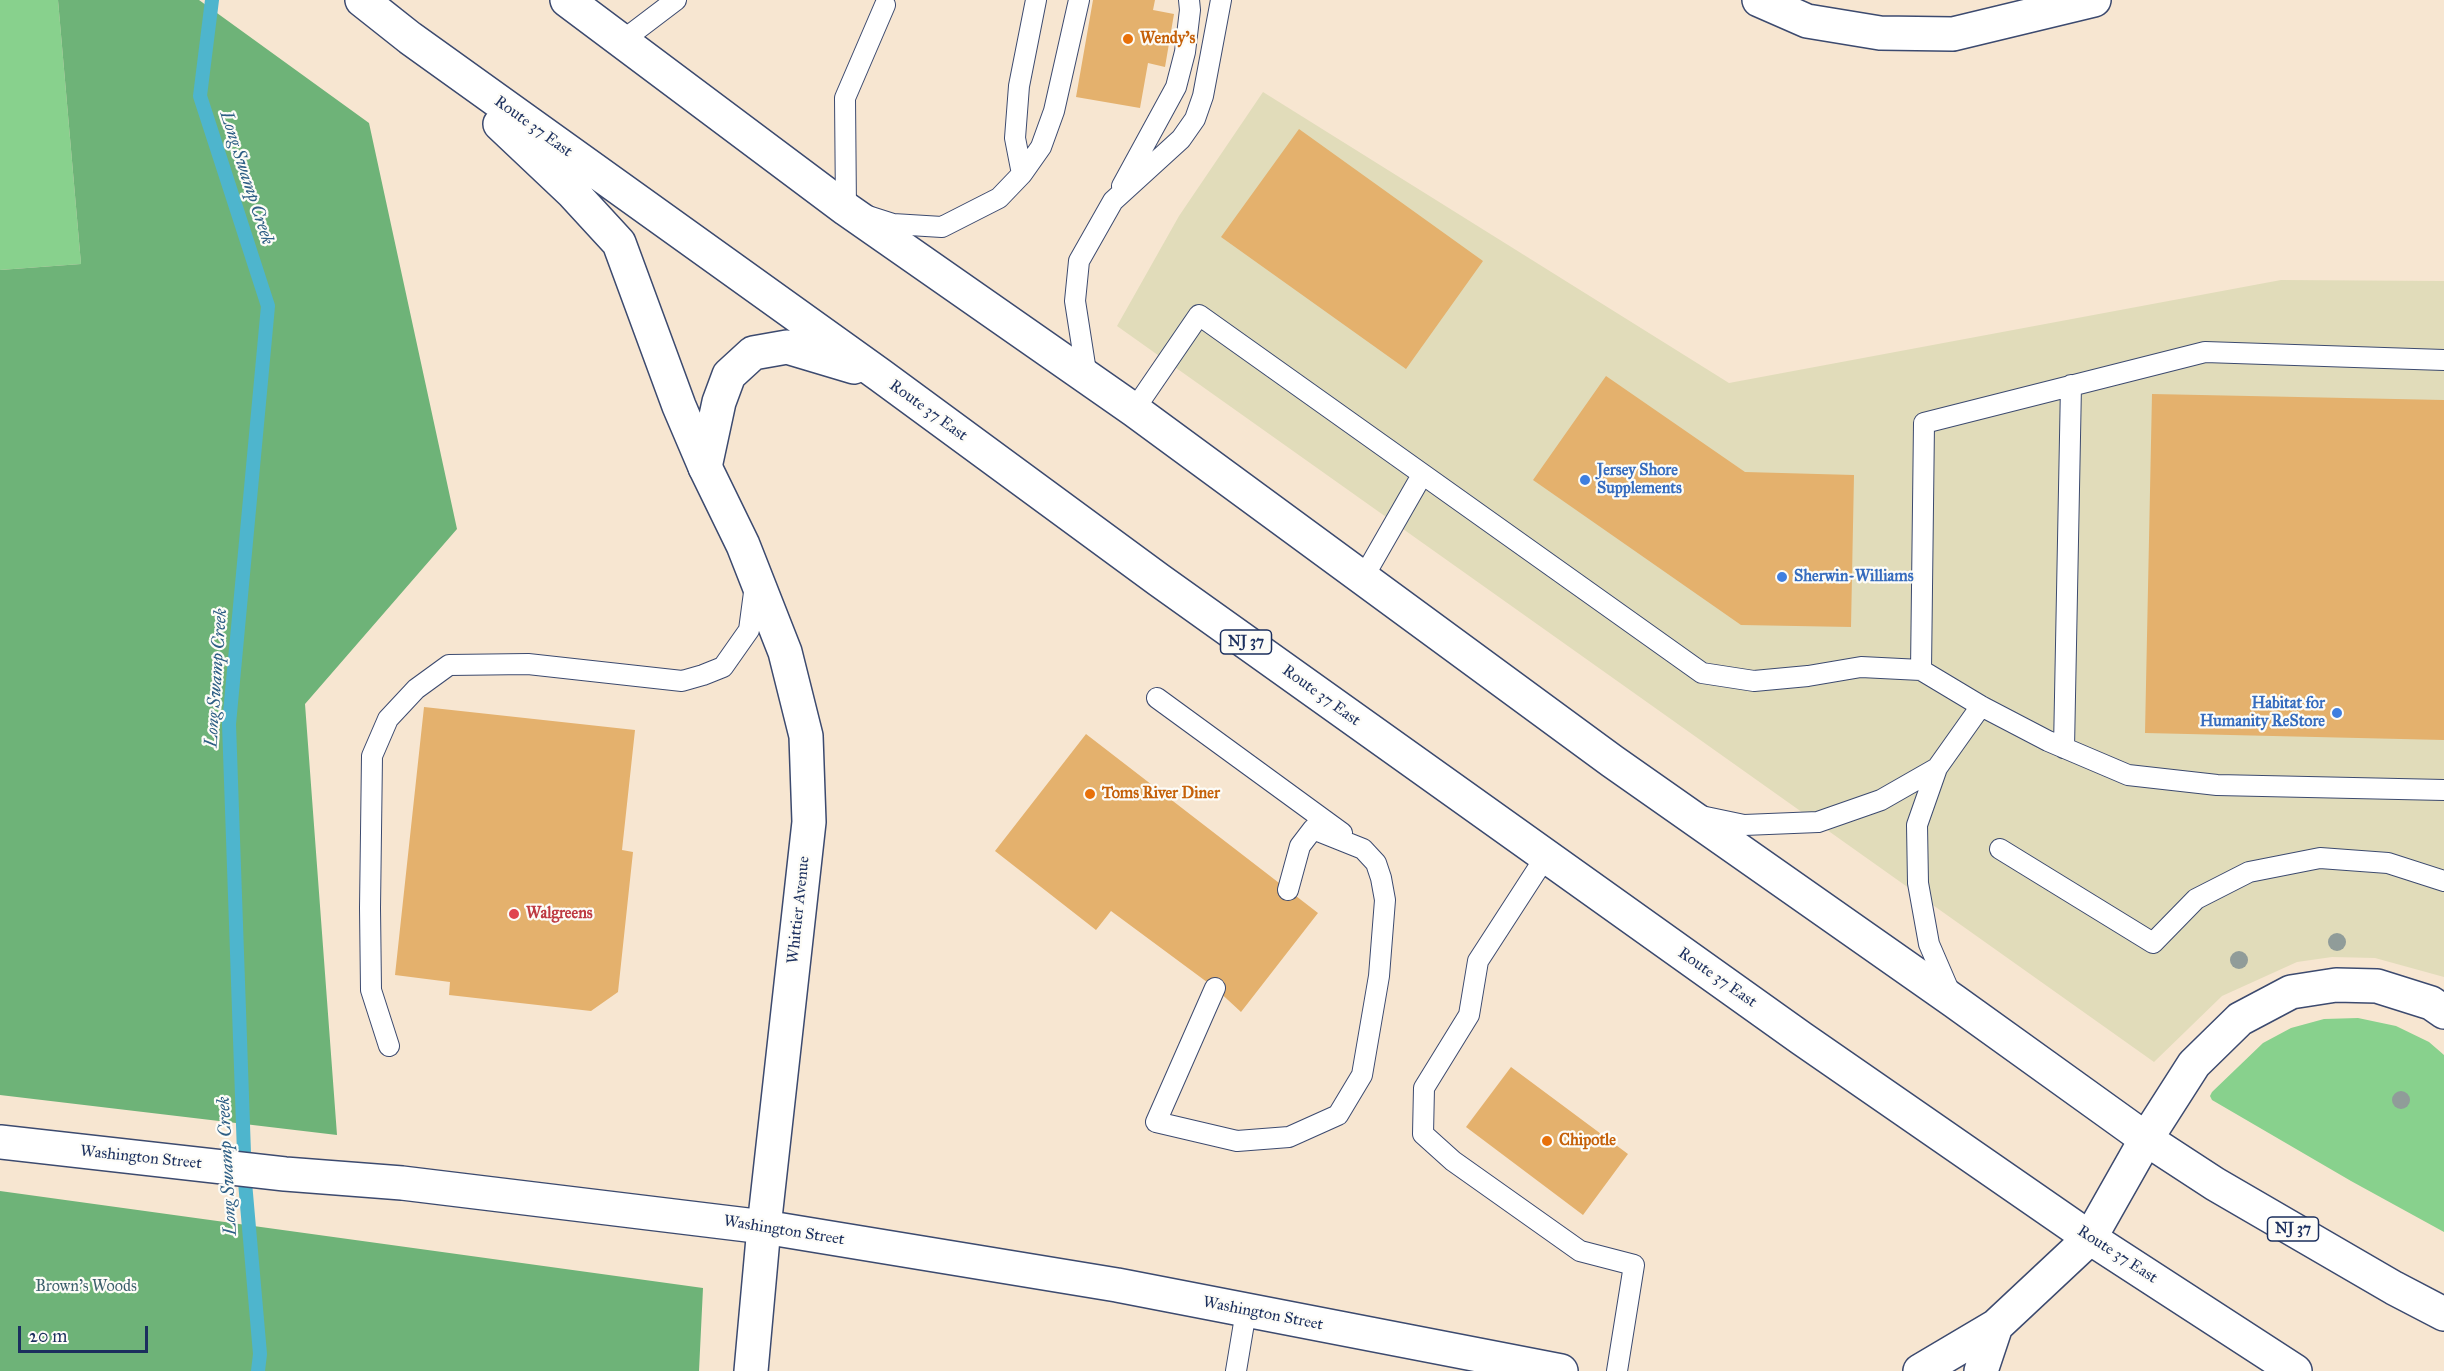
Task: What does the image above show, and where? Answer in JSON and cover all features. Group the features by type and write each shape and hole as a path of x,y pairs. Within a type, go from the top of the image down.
{"main road":[{"name":"Route 37 East","path":"362,0 410,38 880,375 1159,580 1801,1038 2090,1238 2295,1371"},
{"name":"NJ 37","path":"567,0 846,208 1134,410 1602,754 1954,1000 2146,1139 2225,1190 2394,1288 2444,1314"},
{"path":"1759,0 1807,21 1880,33 1953,34 2094,0"},
{"name":"Whittier Avenue","path":"410,38 573,193 619,243 679,406 705,467 743,545 785,652 806,736 809,822 764,1227 751,1371"},
{"path":"705,467 719,402 729,375 753,353 787,346 880,375"},
{"path":"1920,1371 1996,1326 2090,1238 2146,1139 2194,1064 2240,1019 2291,992 2336,985 2377,986 2431,1003 2444,1012"},
{"name":"Washington Street","path":"0,1142 285,1174 402,1183 764,1227 1096,1282 1561,1371"},
{"path":"1981,1371 1996,1326"}],"lane":[{"path":"622,41 676,0"},
{"path":"1022,174 1015,128 1019,86 1035,0"},
{"path":"883,2 845,98 846,208 893,224 942,227 999,198 1022,174 1041,147 1054,111 1079,0"},
{"path":"1087,378 1075,301 1079,261 1176,87 1185,52 1189,0"},
{"path":"1113,201 1181,139 1195,119 1203,96 1221,0"},
{"path":"1134,410 1199,315 1702,673 1754,681 1808,676 1861,667 1921,670 1981,706 2064,748 2128,775 2217,785 2444,790"},
{"path":"1921,670 1924,423 2205,352 2444,360"},
{"path":"2064,748 2071,385"},
{"path":"1363,578 1422,475"},
{"path":"389,1046 371,990 370,908 372,756 388,719 416,689 449,665 528,664 682,681 703,675 723,667 749,630 756,579"},
{"path":"1157,698 1363,849 1376,862 1385,900 1380,965 1362,1075 1338,1115 1289,1137 1237,1141 1156,1122 1215,988"},
{"path":"1954,1000 1929,944 1918,883 1917,825 1937,768 1981,706"},
{"path":"1686,813 1744,825 1818,822 1881,800 1937,768"},
{"path":"1288,890 1300,846 1313,829 1363,849"},
{"path":"2000,849 2153,943 2196,899 2248,872 2320,858 2388,863 2444,881"},
{"path":"1546,856 1478,961 1469,1015 1424,1088 1423,1134 1453,1161 1580,1251 1634,1265 1617,1371"},
{"path":"1236,1371 1246,1311"}],"shaded area":[{"path":"1263,92 1729,383 2281,280 2444,281 2444,977 2375,958 2332,957 2297,962 2222,996 2154,1062 1117,326 1179,216"}],"green space":[{"path":"0,0 58,0 81,264 0,270"},
{"path":"58,0 199,0 369,123 457,529 305,704 337,1135 0,1095 0,270 81,264"},
{"path":"2358,1018 2396,1026 2429,1042 2444,1055 2444,1232 2351,1181 2212,1100 2210,1096 2263,1043 2291,1028 2324,1019"},
{"name":"Brown's Woods","path":"0,1191 703,1288 699,1371 0,1371"}],"building":[{"name":"Wendy's","path":"1093,0 1155,0 1153,10 1174,14 1165,67 1148,63 1140,108 1076,97"},
{"path":"1299,129 1483,261 1406,369 1221,237"},
{"path":"1606,376 1745,472 1854,475 1851,627 1741,625 1533,480"},
{"path":"2152,394 2444,400 2444,740 2145,733"},
{"name":"Walgreens","path":"424,707 635,730 622,850 633,852 618,992 591,1011 449,995 450,982 395,975"},
{"path":"1086,734 1318,913 1241,1012 1215,988 1111,911 1096,930 995,851"},
{"name":"Chipotle","path":"1511,1067 1628,1154 1583,1215 1466,1127"}],"waterway":[{"name":"Long Swamp Creek","path":"212,0 200,96 268,306 229,724 245,1182 260,1354 258,1371"}],"place":[{"name":"Wendy's","path":"1128,39"},
{"name":"Jersey Shore Supplements","path":"1585,480"},
{"name":"Sherwin-Williams","path":"1782,577"},
{"name":"Habitat for Humanity ReStore","path":"2337,713"},
{"name":"Toms River Diner","path":"1090,794"},
{"name":"Walgreens","path":"514,914"},
{"name":"Chipotle","path":"1547,1141"}]}
